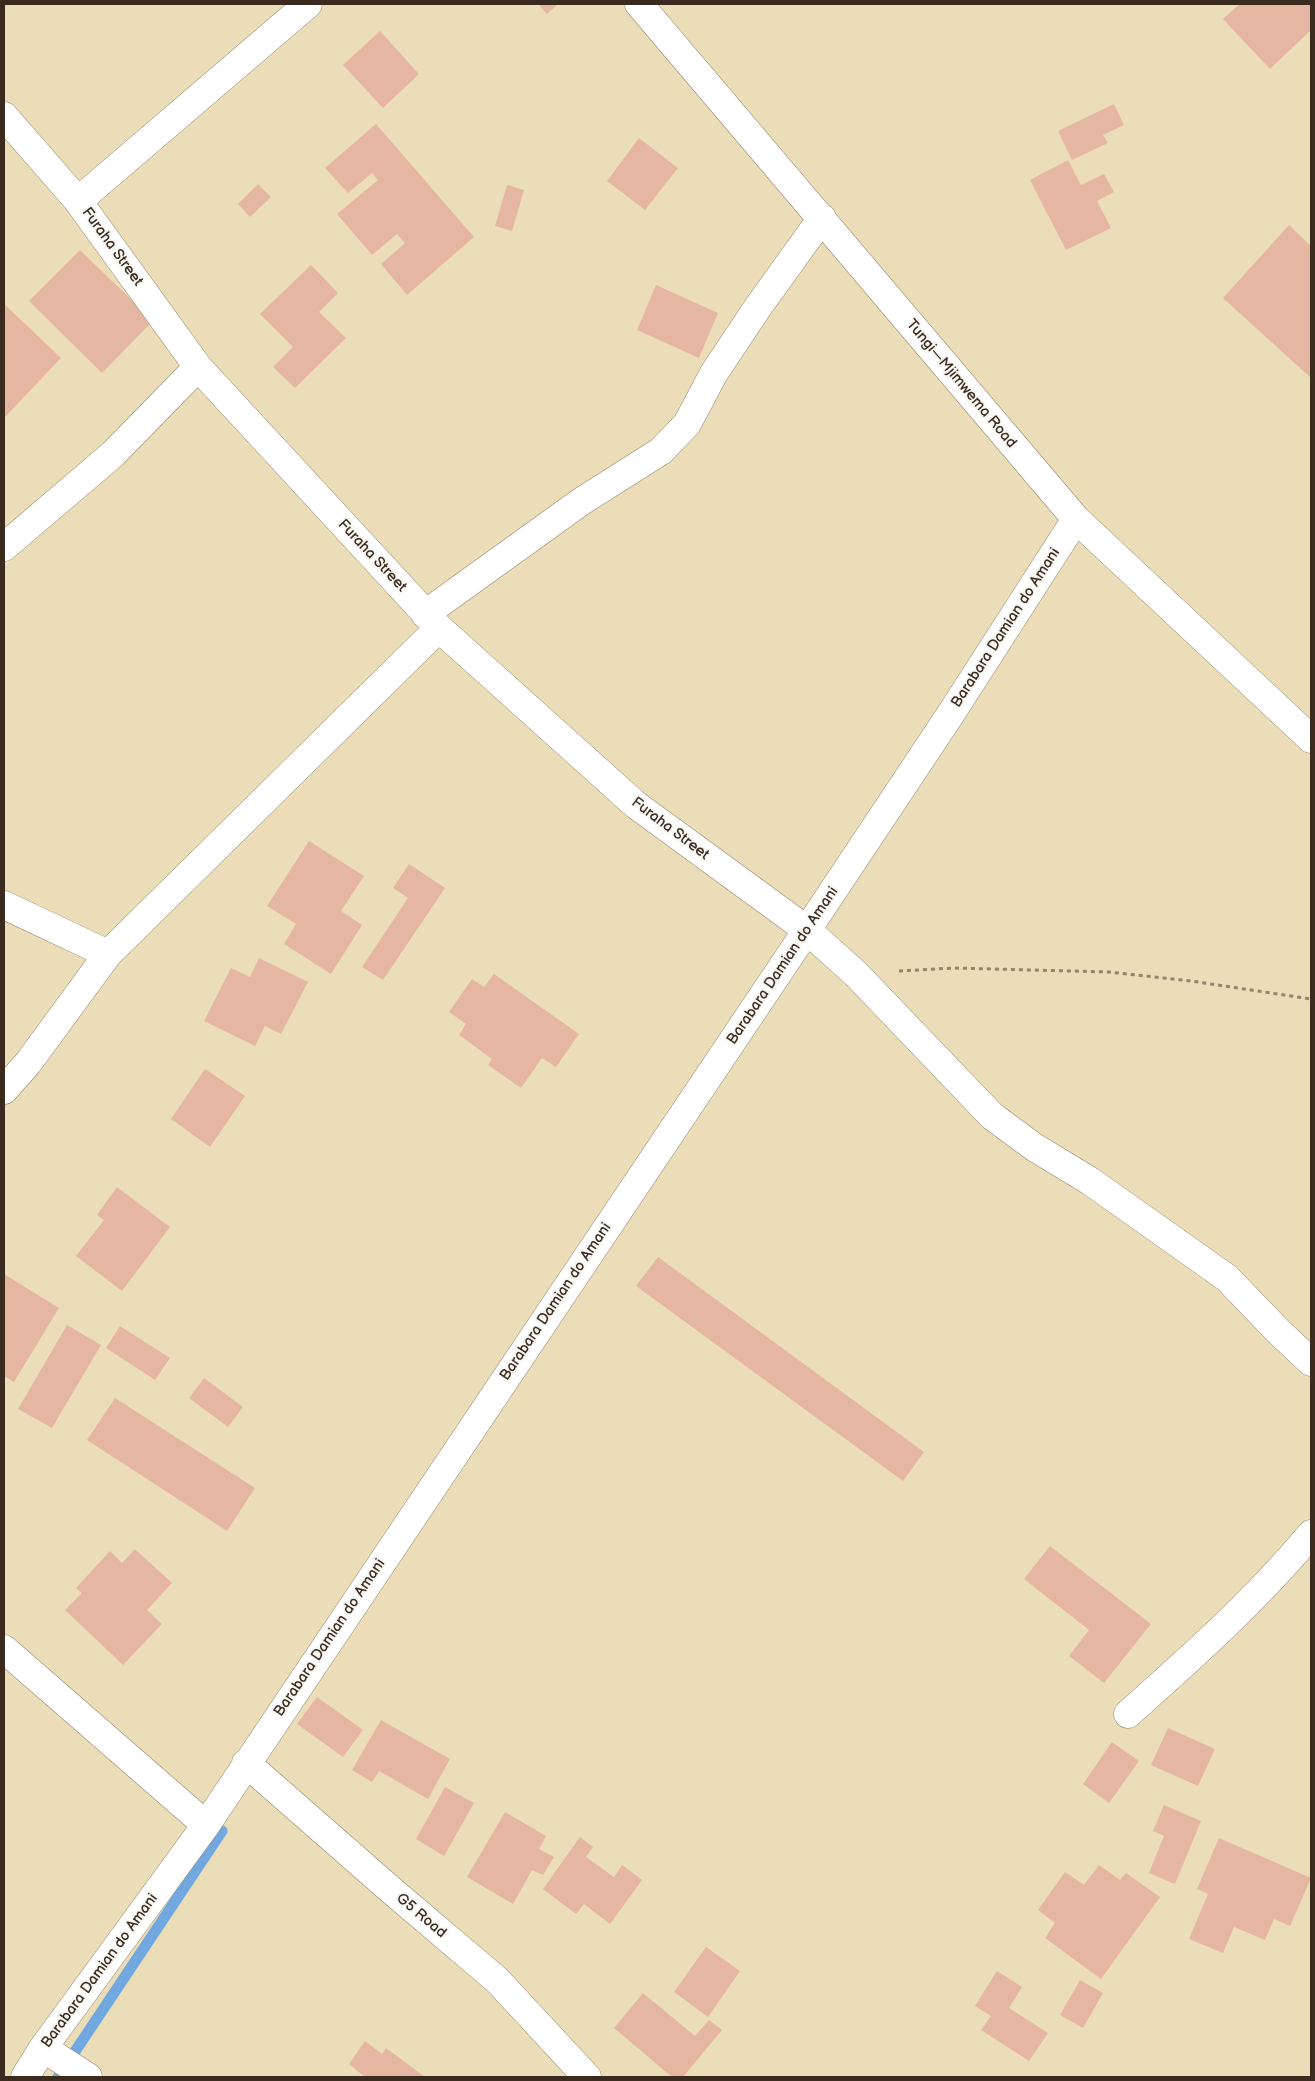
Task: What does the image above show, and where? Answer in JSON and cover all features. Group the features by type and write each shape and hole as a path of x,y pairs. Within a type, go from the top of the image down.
{"street":[{"path":"78,201 308,4"},
{"name":"Tungi—Mjimwema Road","path":"638,4 822,218 1076,519 1311,739"},
{"name":"Furaha Street","path":"4,116 78,201 198,367 432,621 636,805 807,930 856,974 992,1116 1034,1147 1090,1181 1227,1278 1311,1362"},
{"path":"4,1090 28,1063 108,954 432,621 582,501 661,451 687,424 719,365 822,218"},
{"path":"4,547 113,454 198,367"},
{"name":"Barabara Damian do Amani","path":"25,2077 43,2048 206,1824 807,930 952,712 1076,519"},
{"path":"4,905 108,954"},
{"path":"1128,1714 1243,1609 1282,1569 1311,1534"},
{"path":"4,1649 206,1824"},
{"name":"G5 Road","path":"246,1763 496,1980 586,2077"},
{"path":"43,2048 88,2077"}],"path":[{"path":"856,974 954,968 1109,972 1191,981 1311,999"}],"building":[{"path":"538,4 558,4 547,14"},
{"path":"1240,4 1311,4 1311,30 1270,69 1223,19"},
{"path":"380,31 419,74 383,108 343,65"},
{"path":"1114,104 1124,125 1103,135 1108,143 1072,160 1058,131"},
{"path":"376,124 474,237 407,295 381,264 405,243 397,234 372,255 337,214 378,180 372,173 348,193 325,168"},
{"path":"639,138 678,168 645,210 607,181"},
{"path":"1068,160 1081,185 1104,174 1114,192 1097,201 1111,228 1066,250 1030,180"},
{"path":"258,184 271,197 250,217 238,204"},
{"path":"507,185 524,190 512,231 495,226"},
{"path":"1289,225 1311,246 1311,378 1223,298"},
{"path":"80,250 153,321 102,373 29,301"},
{"path":"311,265 338,293 319,312 346,338 295,388 273,367 293,347 260,314"},
{"path":"656,285 718,313 699,358 637,330"},
{"path":"4,304 61,358 4,418"},
{"path":"309,841 364,876 341,911 362,925 331,974 284,944 296,924 267,906"},
{"path":"409,864 445,888 383,980 362,967 408,898 393,888"},
{"path":"259,958 308,982 281,1034 265,1026 255,1046 204,1021 231,968 250,977"},
{"path":"494,974 579,1034 556,1067 542,1058 521,1088 488,1065 492,1059 459,1035 466,1024 449,1012 472,979 484,987"},
{"path":"205,1069 245,1096 210,1147 171,1119"},
{"path":"117,1187 170,1227 122,1291 76,1256 104,1220 97,1215"},
{"path":"658,1257 924,1452 903,1481 636,1286"},
{"path":"4,1274 59,1308 14,1382 4,1376"},
{"path":"67,1325 101,1345 52,1428 18,1409"},
{"path":"120,1326 170,1358 155,1380 106,1348"},
{"path":"204,1378 243,1407 228,1427 189,1398"},
{"path":"115,1398 255,1488 227,1531 87,1440"},
{"path":"1050,1546 1151,1624 1104,1683 1069,1656 1089,1630 1024,1579"},
{"path":"135,1549 172,1583 147,1610 162,1624 123,1665 65,1610 82,1593 76,1588 110,1551 122,1563"},
{"path":"317,1697 363,1730 343,1757 297,1724"},
{"path":"381,1720 450,1759 428,1799 379,1771 372,1782 352,1770"},
{"path":"1168,1728 1215,1749 1198,1786 1151,1765"},
{"path":"1112,1742 1139,1761 1109,1803 1083,1784"},
{"path":"445,1787 474,1803 444,1856 416,1839"},
{"path":"1164,1805 1201,1821 1175,1884 1149,1873 1164,1836 1153,1831"},
{"path":"505,1812 546,1836 539,1849 554,1857 543,1875 532,1870 513,1904 467,1877"},
{"path":"580,1837 593,1847 586,1857 614,1877 622,1865 642,1880 610,1924 584,1904 576,1914 543,1889"},
{"path":"1219,1838 1311,1878 1290,1926 1274,1919 1265,1940 1234,1927 1223,1953 1189,1939 1208,1894 1197,1889"},
{"path":"1099,1865 1120,1880 1126,1873 1160,1897 1101,1979 1045,1938 1055,1923 1038,1910 1065,1872 1084,1885"},
{"path":"706,1947 740,1971 708,2017 674,1992"},
{"path":"997,1971 1022,1987 1009,2008 1048,2033 1029,2061 981,2030 991,2016 975,2006"},
{"path":"1080,1980 1103,1993 1083,2028 1060,2015"},
{"path":"643,1993 695,2036 709,2020 722,2030 683,2077 672,2077 614,2028"},
{"path":"365,2041 382,2054 386,2048 425,2077 365,2077 349,2064"}],"waterway":[{"path":"58,2077 222,1831"}]}
